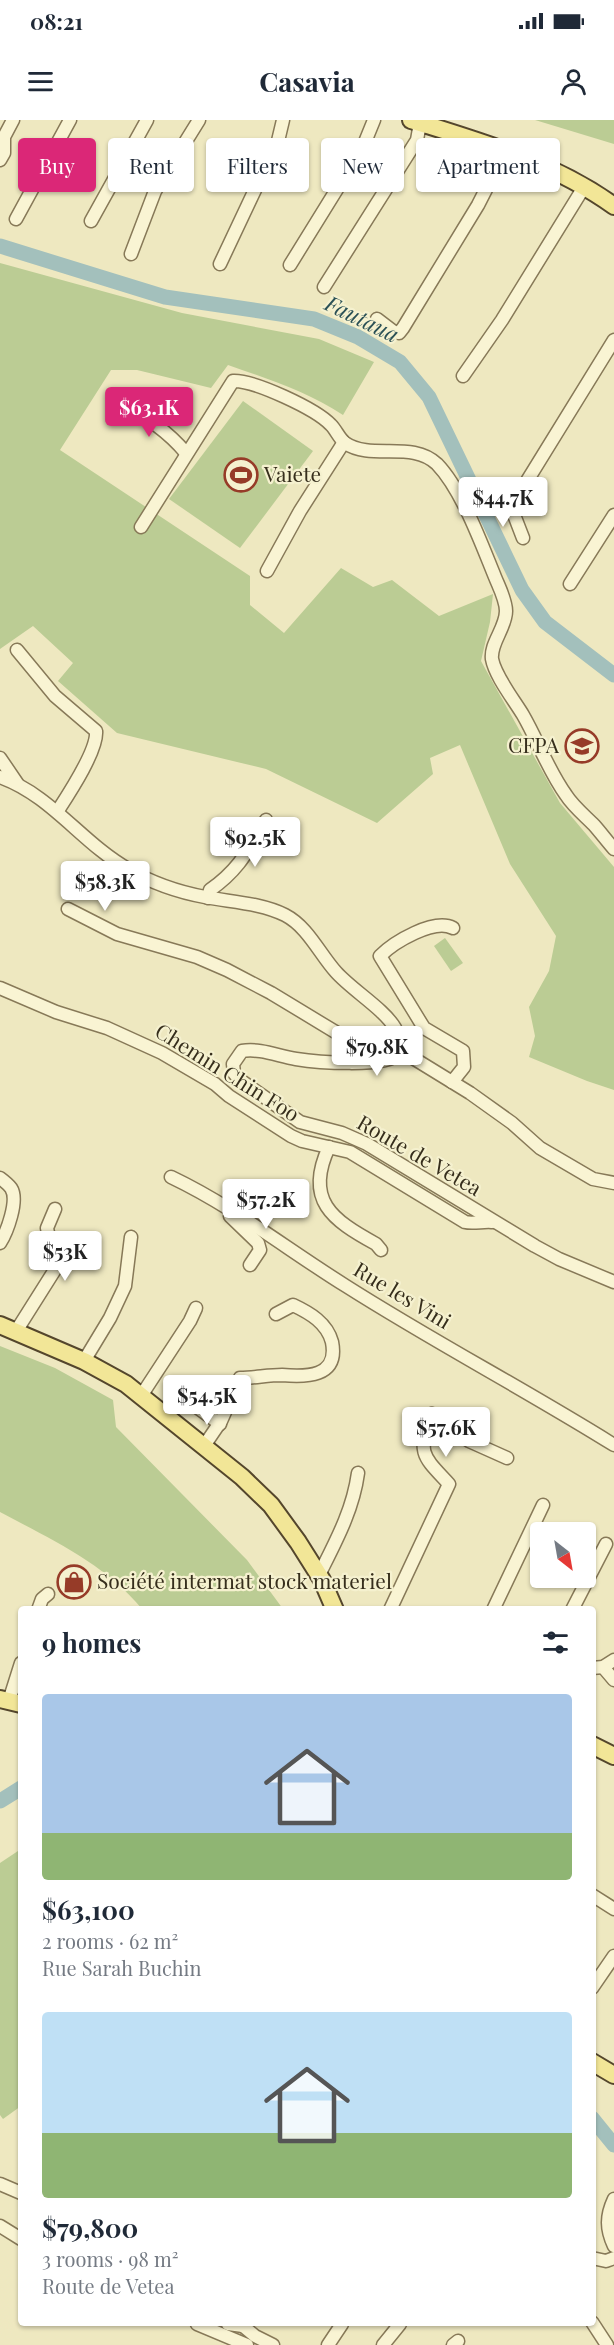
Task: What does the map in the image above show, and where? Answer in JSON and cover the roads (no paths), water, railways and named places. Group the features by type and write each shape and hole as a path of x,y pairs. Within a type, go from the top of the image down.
{"main road":[{"path":"415,122 467,138"},
{"path":"560,176 584,187 614,206"},
{"path":"7,1329 84,1361 126,1384 204,1446 271,1505 319,1575 333,1606"},
{"path":"596,1747 614,1756"},
{"path":"596,2064 614,2075"}],"street":[{"path":"0,160 4,153 4,137 13,120"},
{"path":"16,219 70,120"},
{"path":"91,221 147,120"},
{"path":"131,254 152,198 199,120"},
{"path":"220,264 278,141 283,120"},
{"path":"290,265 363,147 374,120"},
{"path":"324,287 417,140 415,122"},
{"path":"463,376 502,320 584,187"},
{"path":"377,319 394,332 399,333 415,311 485,192"},
{"path":"523,538 511,507 614,340"},
{"path":"141,527 184,455 233,381 261,387 297,404 331,424 344,442 365,450 406,452 425,456 436,463 457,494 487,558 506,609 505,622 492,657 496,669 567,797 614,849"},
{"path":"123,407 159,427 176,440 184,455"},
{"path":"267,572 300,511 344,442"},
{"path":"570,584 614,515"},
{"path":"17,650 56,696 96,730 97,735 89,757 57,812"},
{"path":"0,758 17,783"},
{"path":"0,777 25,787 126,868 162,886 208,898 273,910 299,924 336,972 395,1028 401,1043 400,1050 453,1082 512,1123 540,1148 593,1179 614,1183"},
{"path":"208,898 210,890 241,863 266,820"},
{"path":"68,909 117,934 197,957 271,993 352,1042 356,1047 354,1061"},
{"path":"453,928 448,925 432,926 389,947 380,956 424,1028 463,1051 464,1067 453,1082"},
{"name":"Chemin Chin Foo","path":"0,987 56,1012 107,1028 151,1047 215,1084 229,1096 291,1136 302,1141 350,1152 465,1222 471,1224 480,1221 494,1222"},
{"name":"Route de Vetea","path":"400,1050 394,1058 387,1061 314,1061 248,1050 238,1055 233,1069 240,1080 300,1122 342,1133 367,1144 559,1259 614,1282"},
{"path":"329,1147 324,1158 318,1187 321,1197 338,1220 376,1244 381,1250"},
{"name":"Rue les Vini","path":"171,1177 270,1235 345,1286 614,1445"},
{"path":"0,1179 11,1188 14,1201 6,1233 0,1243"},
{"path":"219,1204 258,1243 260,1250 249,1265"},
{"path":"7,1329 56,1268 58,1260 47,1228 55,1209"},
{"path":"84,1361 110,1318 125,1286 131,1237"},
{"path":"204,1446 220,1424 240,1378 285,1370 301,1378 321,1373 332,1356 332,1345 328,1332 320,1321 293,1305 276,1314"},
{"path":"141,1396 190,1321 196,1308"},
{"path":"187,1400 220,1424"},
{"path":"392,1606 449,1484 423,1453 422,1441 429,1416 432,1414 469,1441 507,1458"},
{"path":"319,1575 350,1510 358,1473"},
{"path":"495,1606 543,1505"},
{"path":"574,1606 606,1544"},
{"path":"39,1606 48,1593"},
{"path":"614,1660 598,1668 614,1680"},
{"path":"10,1701 18,1674"},
{"path":"596,1898 614,1909"},
{"path":"596,1982 614,1956"},
{"path":"0,2184 18,2192"},
{"path":"614,2199 607,2220 614,2246"},
{"path":"0,2226 18,2237"},
{"path":"596,2259 606,2262 614,2258"},
{"path":"202,2326 247,2345"},
{"path":"245,2326 255,2336 273,2345"},
{"path":"328,2345 341,2326"},
{"path":"383,2345 398,2326"},
{"path":"595,2326 607,2345"}],"waterway":[{"name":"Fautaua","path":"0,246 165,297 314,319 358,337 400,362 429,397 522,590 545,622 614,675"},
{"path":"0,1801 18,1790"},
{"path":"596,2123 614,2145"}],"place":[{"name":"Vaiete","path":"241,475"},
{"name":"CFPA","path":"582,746"},
{"name":"Société intermat stock materiel","path":"74,1582"}]}
